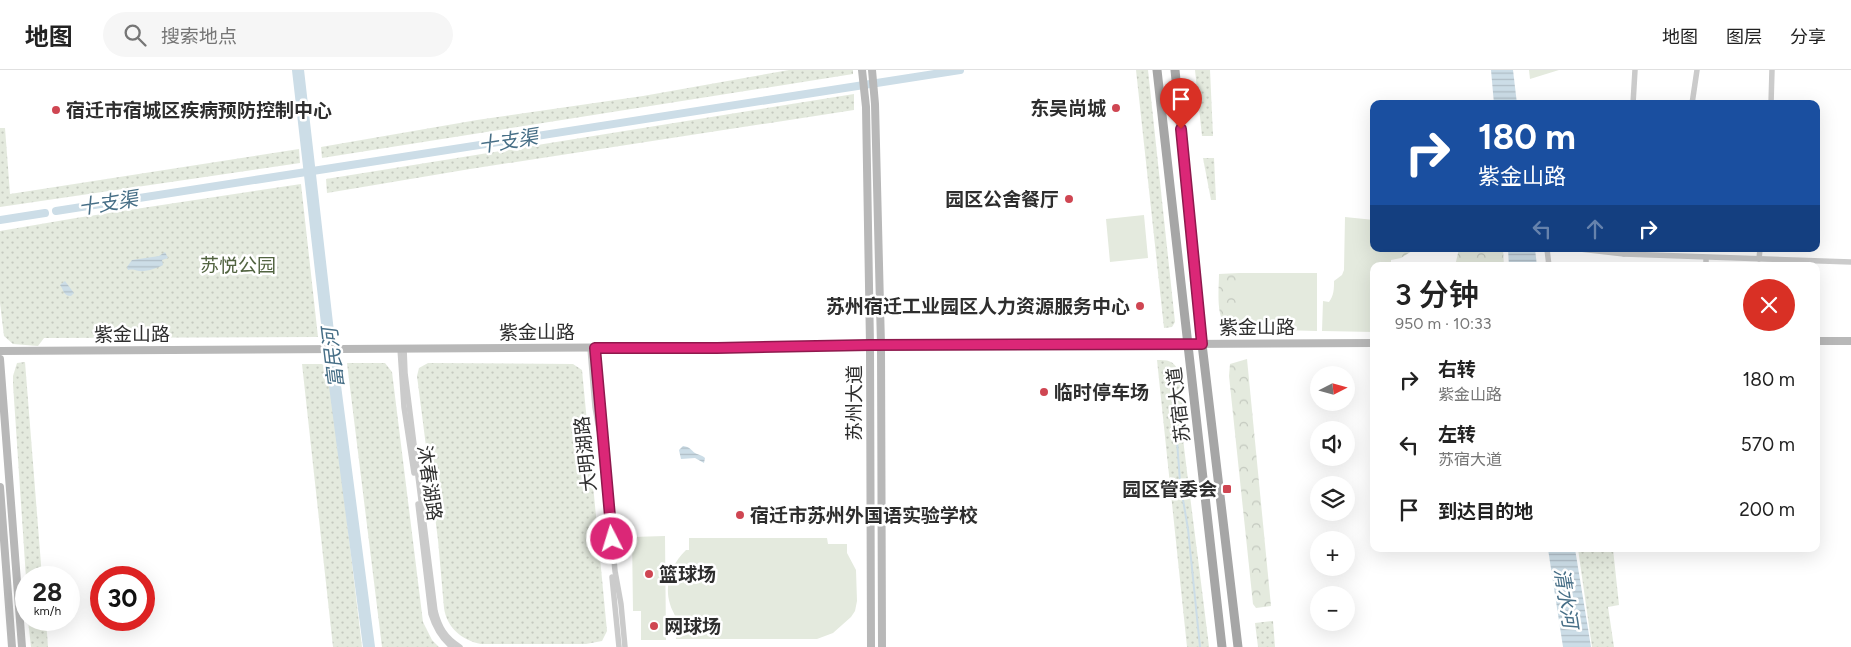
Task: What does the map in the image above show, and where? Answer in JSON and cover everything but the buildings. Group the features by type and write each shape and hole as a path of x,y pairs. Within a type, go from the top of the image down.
{"main road":[{"name":"苏宿大道","path":"1157,70 1222,647"},
{"name":"苏宿大道","path":"1175,70 1202,344 1238,647"}],"street":[{"name":"苏州大道","path":"862,70 866,107 872,647"},
{"name":"苏州大道","path":"872,70 875,104 881,345 882,647"},
{"path":"1633,100 1635,70"},
{"path":"1693,100 1697,70"},
{"path":"1771,100 1772,70"},
{"path":"1633,252 1706,258 1851,262"},
{"path":"1670,256 1671,252"},
{"path":"1759,259 1760,252"},
{"path":"1820,342 1851,341"},
{"name":"紫金山路","path":"0,351 1370,343"},
{"name":"沐春湖路","path":"402,348 435,622"},
{"name":"大明湖路","path":"592,348 619,647"},
{"name":"大明湖路","path":"592,348 615,571 621,604 625,647"},
{"path":"0,359 22,647"},
{"path":"0,487 12,647"},
{"path":"435,622 442,637 452,647"},
{"path":"435,622 450,640 460,647"}],"green space":[{"path":"789,70 853,70 853,74 322,158 321,147 477,120 643,96"},
{"path":"1136,70 1148,70 1175,322 1172,327 1164,328"},
{"path":"1195,70 1210,70 1213,136 1202,136"},
{"path":"1529,70 1559,70 1530,79"},
{"path":"854,94 854,110 327,193 326,179"},
{"path":"0,128 5,128 10,194 299,149 300,163 0,207"},
{"path":"1203,158 1214,158 1216,200 1211,200"},
{"name":"苏悦公园","path":"301,184 318,337 44,338 38,346 13,344 4,336 0,303 0,231"},
{"path":"1144,215 1148,258 1110,262 1106,219"},
{"path":"1345,217 1370,220 1370,252 1391,252 1391,262 1370,262 1370,332 1322,331 1323,301 1329,302 1333,294 1334,281 1342,275 1344,270"},
{"path":"1391,252 1410,252 1401,258 1391,260"},
{"path":"1458,252 1503,252 1504,262 1456,262"},
{"path":"1239,273 1239,329 1228,326 1222,320 1219,307 1219,274"},
{"path":"1239,273 1317,273 1317,331 1239,329"},
{"path":"1247,359 1271,606 1256,608 1253,604 1229,376 1230,364"},
{"path":"1157,360 1172,363 1178,371 1180,380 1183,399 1184,447 1209,647 1187,647"},
{"path":"25,362 41,566 25,566 13,384 17,363"},
{"path":"347,363 385,363 392,372 423,622 432,640 439,647 382,647"},
{"path":"428,363 573,364 582,370 607,631 602,641 586,644 481,644 462,636 448,622 444,608 438,540 417,376 419,368"},
{"path":"302,364 322,364 329,370 362,647 333,647"},
{"name":"篮球场","path":"665,536 666,640 641,640 641,611 633,611 632,537"},
{"path":"689,538 827,538 828,544 847,544 847,553 856,570 857,601 855,611 833,633 817,639 676,639 676,619 668,597 668,582 676,562 686,550 689,550"},
{"path":"1578,552 1613,552 1619,605 1608,607 1614,647 1592,647"},
{"path":"1273,621 1275,647 1258,647 1255,623"},
{"path":"29,631 47,631 48,647 31,647"}],"water":[{"path":"1491,70 1513,70 1517,100 1494,100"},
{"path":"165,252 168,258 162,260 163,265 161,266 145,271 128,270 127,267 132,260 159,256"},
{"path":"1508,252 1535,252 1537,262 1509,262"},
{"path":"65,281 74,293 71,296 65,294 60,285"},
{"path":"683,446 704,457 704,463 695,458 681,459 679,450"},
{"name":"清水河","path":"1548,552 1575,552 1591,647 1563,647"}],"waterway":[{"name":"富民河","path":"298,70 328,332 369,647"},
{"name":"十支渠","path":"56,211 960,70"},
{"name":"十支渠","path":"0,220 45,213"},
{"path":"1173,385 1180,482 1188,529 1200,647"}],"place":[{"name":"东吴尚城","path":"1116,108"},
{"name":"宿迁市宿城区疾病预防控制中心","path":"56,110"},
{"name":"园区公舍餐厅","path":"1069,199"},
{"name":"苏州宿迁工业园区人力资源服务中心","path":"1140,306"},
{"name":"临时停车场","path":"1044,392"},
{"name":"园区管委会","path":"1227,489"},
{"name":"宿迁市苏州外国语实验学校","path":"740,515"},
{"name":"篮球场","path":"649,574"},
{"name":"网球场","path":"654,626"}],"route":[{"path":"612,539 595,348 1202,344 1181,129"}]}
